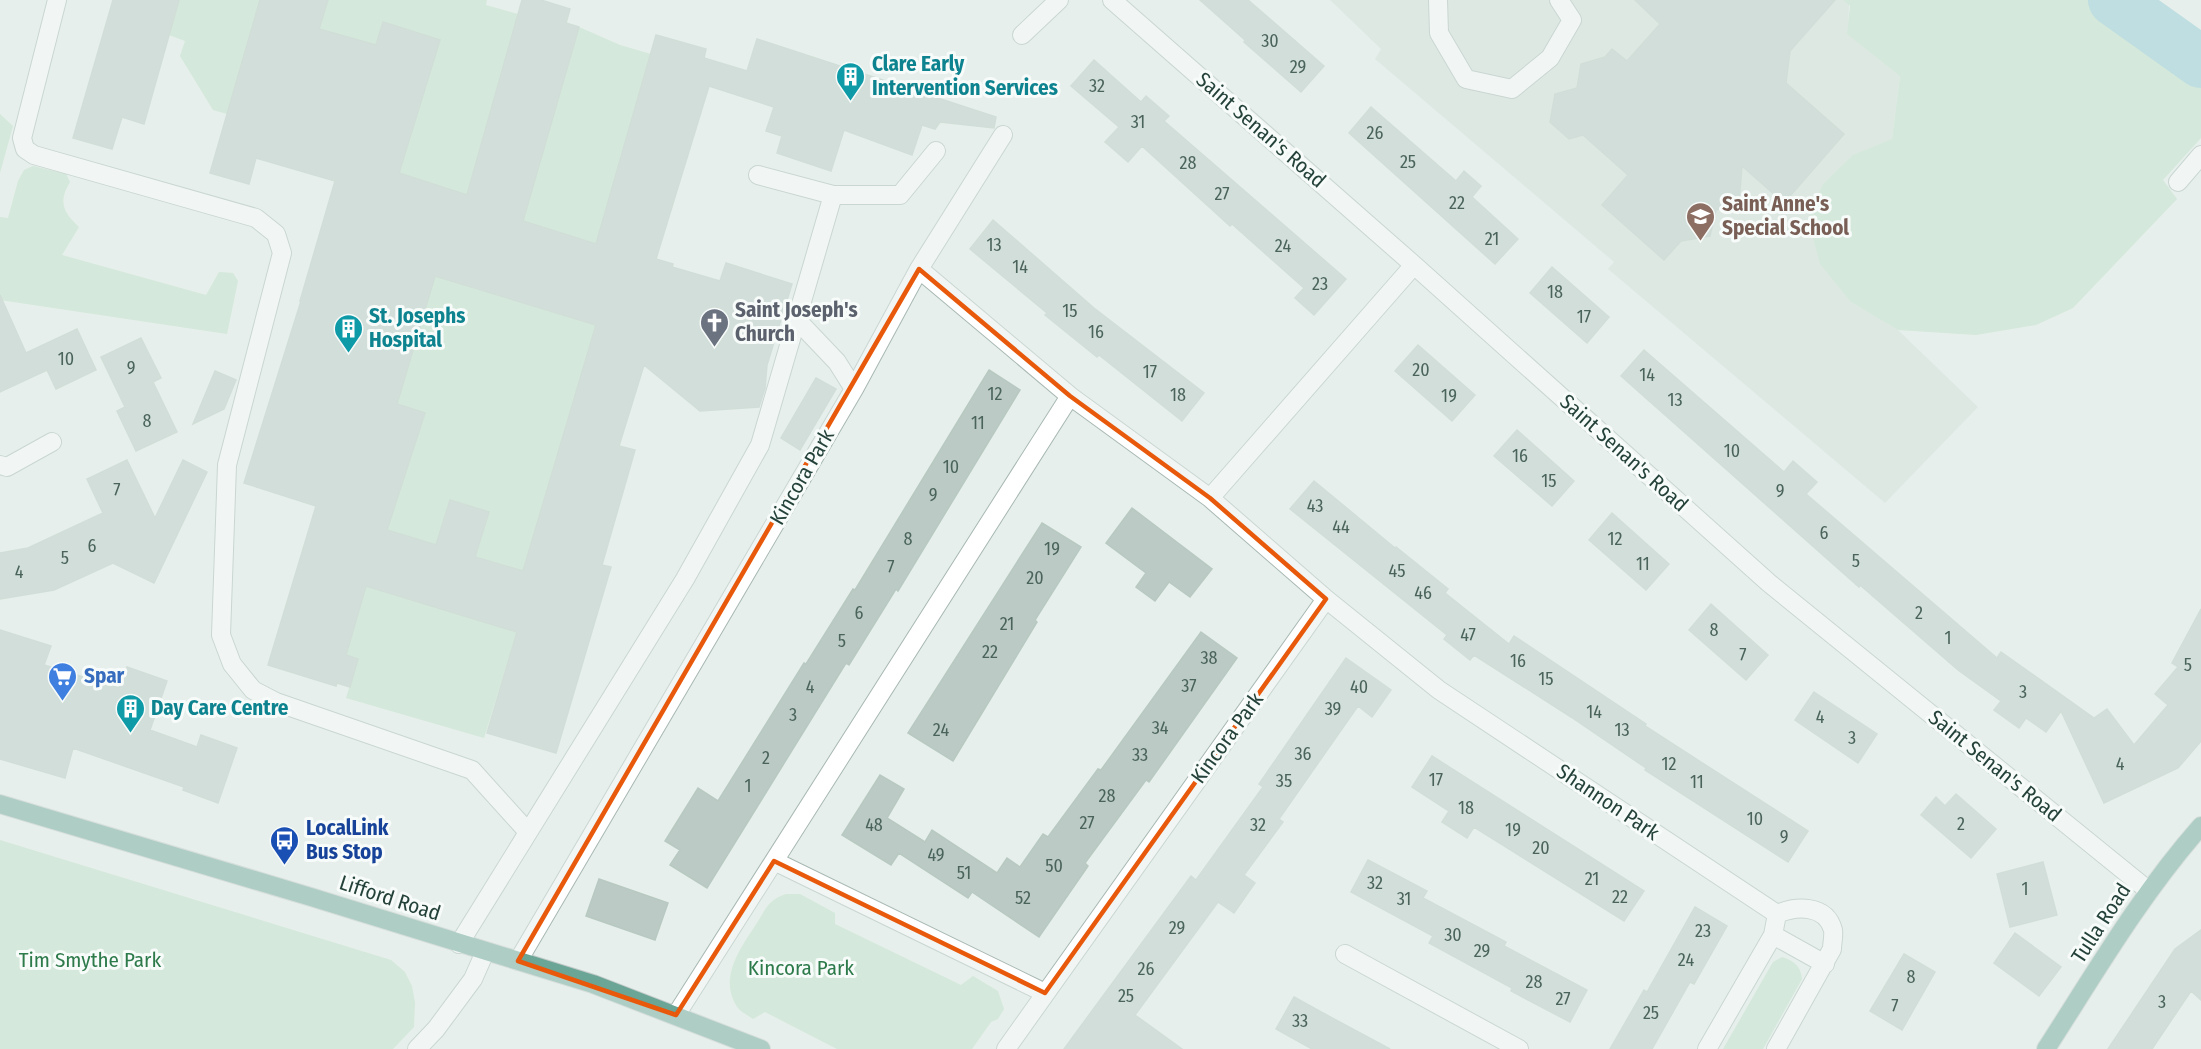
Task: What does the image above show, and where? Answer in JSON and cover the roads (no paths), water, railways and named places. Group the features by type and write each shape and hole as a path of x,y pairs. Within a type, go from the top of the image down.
{"main road":[{"name":"Lifford Road","path":"0,804 593,984 761,1049"},
{"name":"Tulla Road","path":"2046,1049 2149,891 2201,826"}],"street":[{"path":"57,0 22,138 25,149 34,155 256,218 276,234 282,253 227,465 221,635 232,664 253,690 276,702 472,770 528,832"},
{"path":"1022,35 1059,0"},
{"name":"Saint Senan's Road","path":"1112,0 1414,265 1769,583 2149,891"},
{"path":"1438,0 1438,33 1466,79 1512,89 1550,58 1572,20 1559,0"},
{"name":"Kincora Park","path":"518,961 854,389 919,269 1003,135"},
{"path":"758,175 833,195 900,195 936,151"},
{"path":"2178,182 2201,155"},
{"path":"459,944 685,579 760,445 833,195"},
{"path":"1210,498 1414,265"},
{"path":"919,269 1070,396 1210,498 1326,599"},
{"path":"797,320 837,362 854,389"},
{"path":"676,1015 1070,396"},
{"path":"0,465 7,466 51,442"},
{"name":"Kincora Park","path":"1006,1049 1326,599"},
{"name":"Shannon Park","path":"1326,599 1439,690 1777,914"},
{"path":"774,861 1045,993"},
{"path":"1707,1049 1773,935 1777,914 1792,908 1809,908 1827,919 1833,932 1832,949 1776,1049"},
{"path":"1773,935 1825,964"},
{"path":"417,1049 436,1029 473,979 485,952"},
{"path":"1345,954 1519,1049"}],"waterway":[{"path":"2114,0 2201,62"}],"place":[{"name":"Clare Early Intervention Services","path":"851,102"},
{"name":"Saint Anne's Special School","path":"1701,242"},
{"name":"Saint Joseph's Church","path":"714,348"},
{"name":"St. Josephs Hospital","path":"348,354"},
{"name":"Spar","path":"63,702"},
{"name":"Day Care Centre","path":"130,734"},
{"name":"LocalLink Bus Stop","path":"285,866"}],"park label":[{"name":"Tim Smythe Park","path":"90,960"}]}
